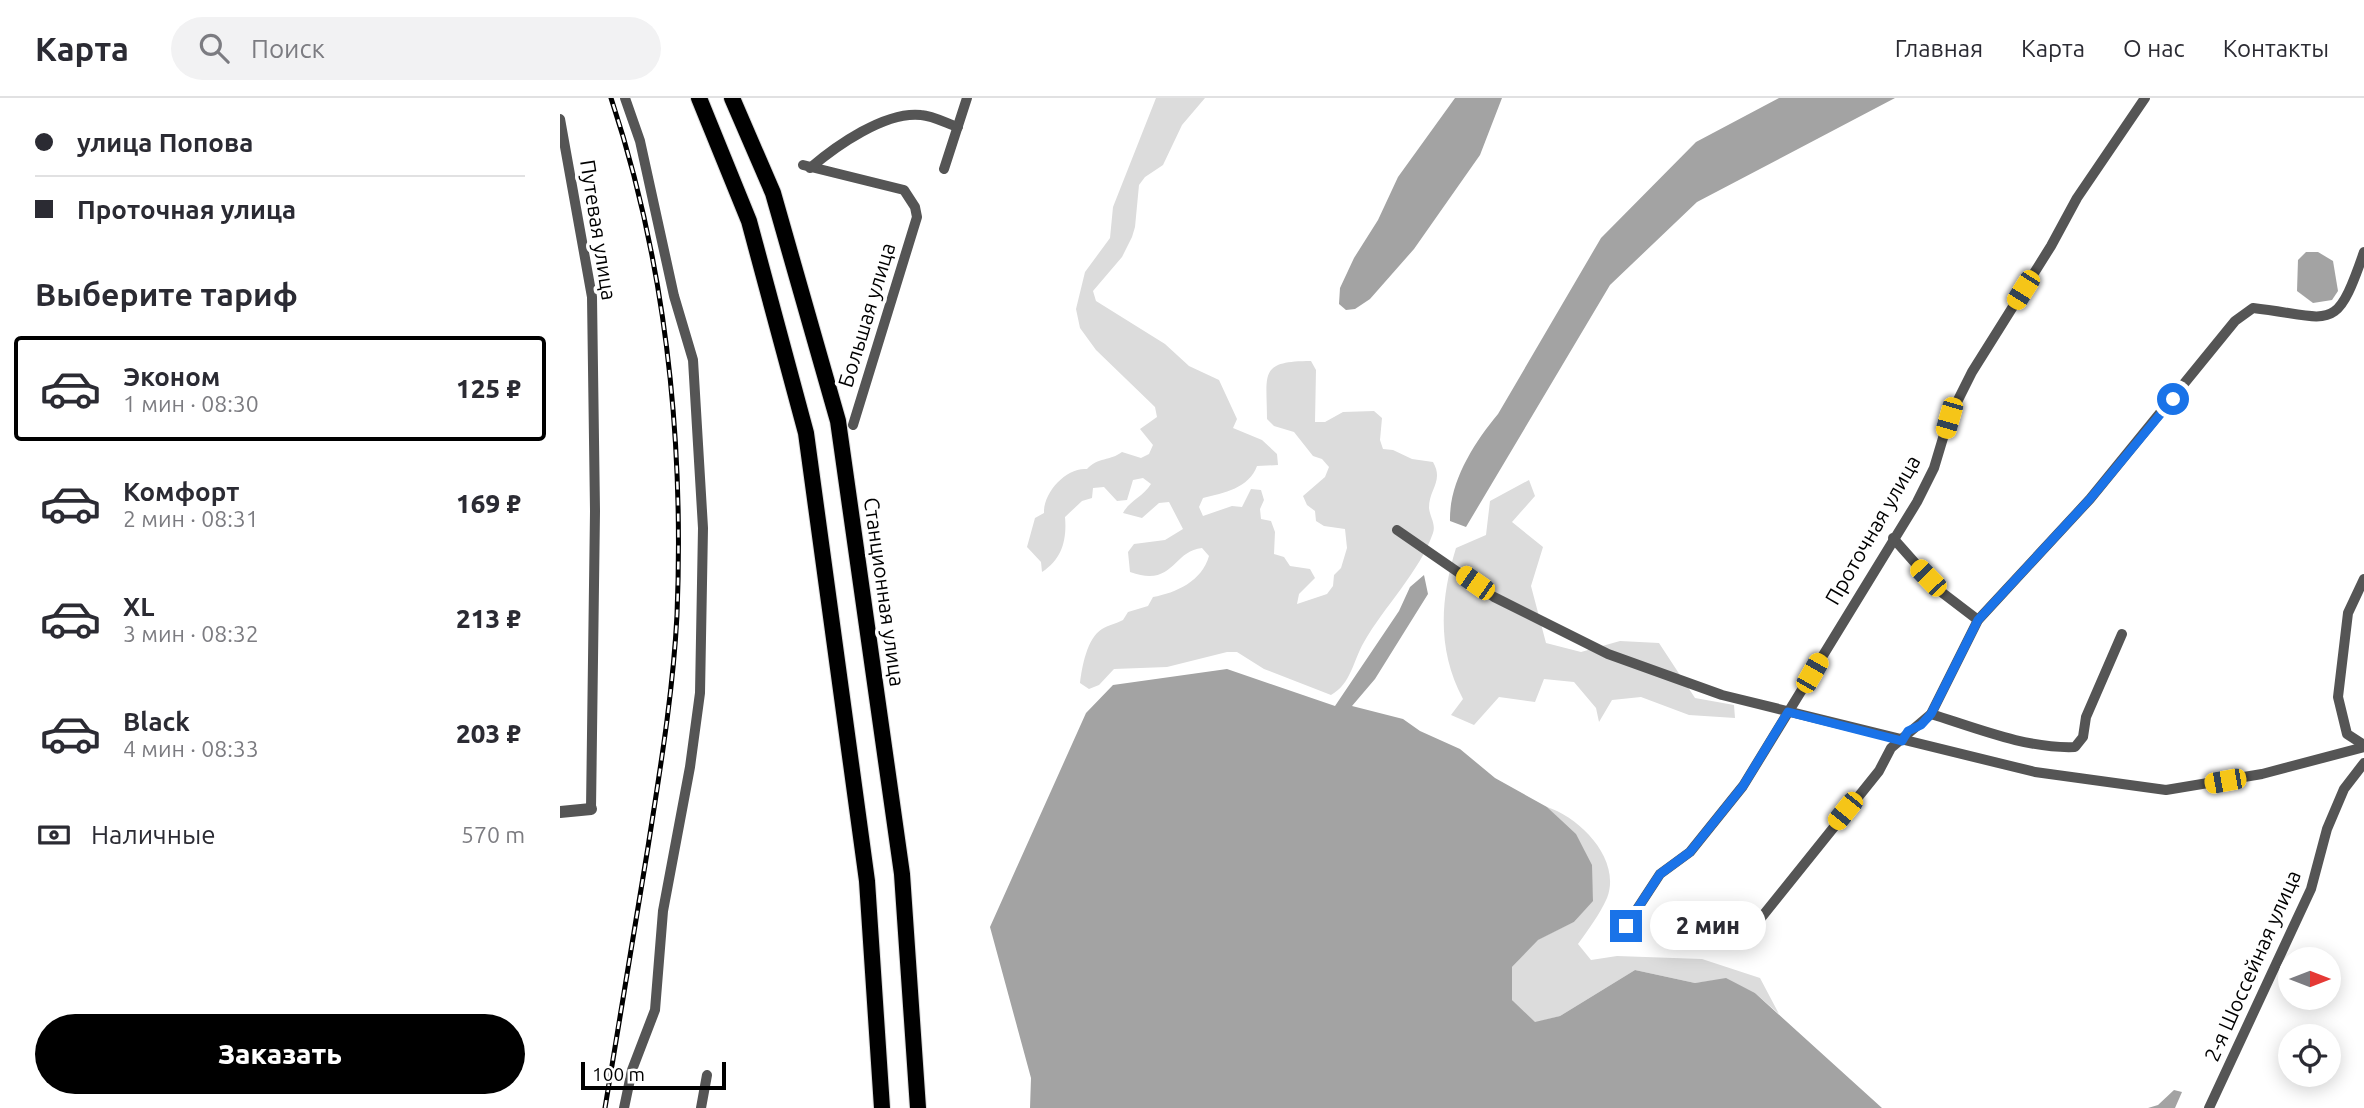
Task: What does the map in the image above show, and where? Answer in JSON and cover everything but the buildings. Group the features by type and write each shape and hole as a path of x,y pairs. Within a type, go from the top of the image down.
{"main road":[{"path":"699,98 743,200 806,433 867,881 883,1108"},
{"name":"Станционная улица","path":"732,98 782,222 840,431 902,874 918,1108"}],"street":[{"path":"624,1108 632,1070 654,1010 663,911 692,755 700,693 702,528 693,360 674,296 640,141 625,98"},
{"path":"944,169 967,98"},
{"name":"Проточная улица","path":"1626,926 1660,874 1690,852 1743,786 1934,468 1949,418 1972,372 2051,246 2077,198 2145,98"},
{"name":"Большая улица","path":"853,425 917,217 915,207 904,190 807,167 859,131 913,114 958,127"},
{"name":"Путевая улица","path":"560,119 592,297 595,511 591,809"},
{"path":"1744,939 1879,771 1892,748 1902,741 1908,731 1921,725 1931,714 1978,620 2090,499 2235,321 2253,308 2315,317 2339,311 2348,299 2364,252"},
{"path":"1397,530 1494,597 1608,654 1722,695 2035,772 2166,790 2262,774 2364,746"},
{"path":"1893,538 1940,591 1978,620"},
{"path":"2364,579 2348,613 2338,697 2347,734 2364,746"},
{"path":"1931,714 2007,737 2059,748 2075,747 2083,737 2086,717 2122,634"},
{"name":"2-я Шоссейная улица","path":"2209,1108 2311,889 2326,829 2344,789 2364,764"},
{"path":"560,812 591,809"},
{"path":"701,1108 707,1076"}],"shaded area":[{"path":"1156,98 1205,98 1182,125 1163,165 1145,177 1139,185 1132,237 1122,257 1093,291 1096,301 1165,344 1189,366 1219,380 1237,419 1233,428 1262,440 1277,454 1278,465 1257,466 1242,484 1203,498 1199,507 1203,516 1232,506 1242,507 1251,489 1261,490 1264,500 1260,509 1261,519 1271,521 1275,532 1274,554 1284,557 1290,566 1310,569 1315,578 1299,594 1297,604 1327,594 1333,586 1334,575 1341,568 1347,548 1345,529 1324,526 1316,521 1315,511 1307,505 1303,496 1325,477 1329,467 1322,459 1313,456 1294,432 1274,426 1267,419 1266,391 1269,373 1282,364 1311,361 1316,370 1315,422 1325,422 1343,412 1374,411 1382,418 1380,440 1383,449 1393,450 1412,459 1433,462 1436,469 1437,480 1429,508 1434,530 1427,547 1411,575 1364,642 1343,685 1331,695 1264,669 1237,652 1167,667 1114,669 1099,685 1089,689 1080,683 1086,653 1097,633 1123,620 1128,612 1148,606 1153,597 1187,584 1201,572 1209,556 1202,548 1184,555 1164,572 1156,575 1144,576 1130,572 1128,552 1134,544 1165,540 1183,529 1169,502 1159,503 1142,518 1123,513 1151,484 1143,478 1133,480 1127,500 1117,501 1104,487 1093,488 1092,498 1082,501 1065,517 1062,548 1049,567 1042,572 1041,562 1027,547 1035,518 1044,513 1047,497 1064,477 1122,452 1141,458 1149,454 1153,445 1140,429 1157,417 1155,407 1096,350 1080,328 1076,309 1085,272 1110,238 1113,207"},
{"path":"1455,98 1502,98 1480,155 1414,249 1370,299 1355,309 1346,310 1339,304 1340,288 1354,258 1378,220 1398,177"},
{"path":"1779,98 1895,98 1697,202 1610,285 1466,527 1450,521 1454,492 1465,464 1480,437 1498,414 1601,238 1696,142"},
{"path":"2306,252 2318,252 2333,261 2338,291 2332,300 2313,303 2297,291 2298,260"},
{"path":"1529,480 1535,496 1512,522 1543,547 1531,586 1546,643 1581,652 1620,641 1659,643 1695,698 1734,705 1735,718 1689,715 1641,697 1612,700 1599,722 1596,708 1574,682 1544,679 1535,702 1499,697 1474,725 1451,715 1463,699 1449,662 1444,625 1444,606 1456,548 1486,535 1490,501"},
{"path":"1424,575 1428,594 1375,679 1352,706 1403,719 1420,731 1460,749 1495,778 1547,807 1576,834 1592,865 1593,901 1574,922 1538,940 1512,967 1512,1000 1535,1022 1560,1016 1635,970 1695,983 1726,978 1755,993 1882,1108 1030,1108 1031,1078 990,927 1086,713 1113,685 1227,669 1335,706 1399,611 1410,587"},
{"path":"1547,807 1572,820 1584,830 1603,855 1608,869 1610,883 1607,898 1578,944 1591,960 1617,956 1702,959 1760,978 1779,1014 1755,993 1726,979 1695,983 1635,970 1560,1016 1534,1023 1512,1000 1512,967 1537,940 1574,922 1593,900 1590,869 1583,848"},
{"path":"2174,1090 2182,1092 2175,1108 2148,1108 2158,1105"}],"railway":[{"path":"605,1108 666,731 677,615 678,550 674,419 658,289 646,224 611,98"}],"route":[{"path":"1626,926 1660,874 1690,852 1743,786 1788,712 1902,741 1908,731 1921,725 1931,714 1957,667 1978,620 2090,499 2173,399"}]}
